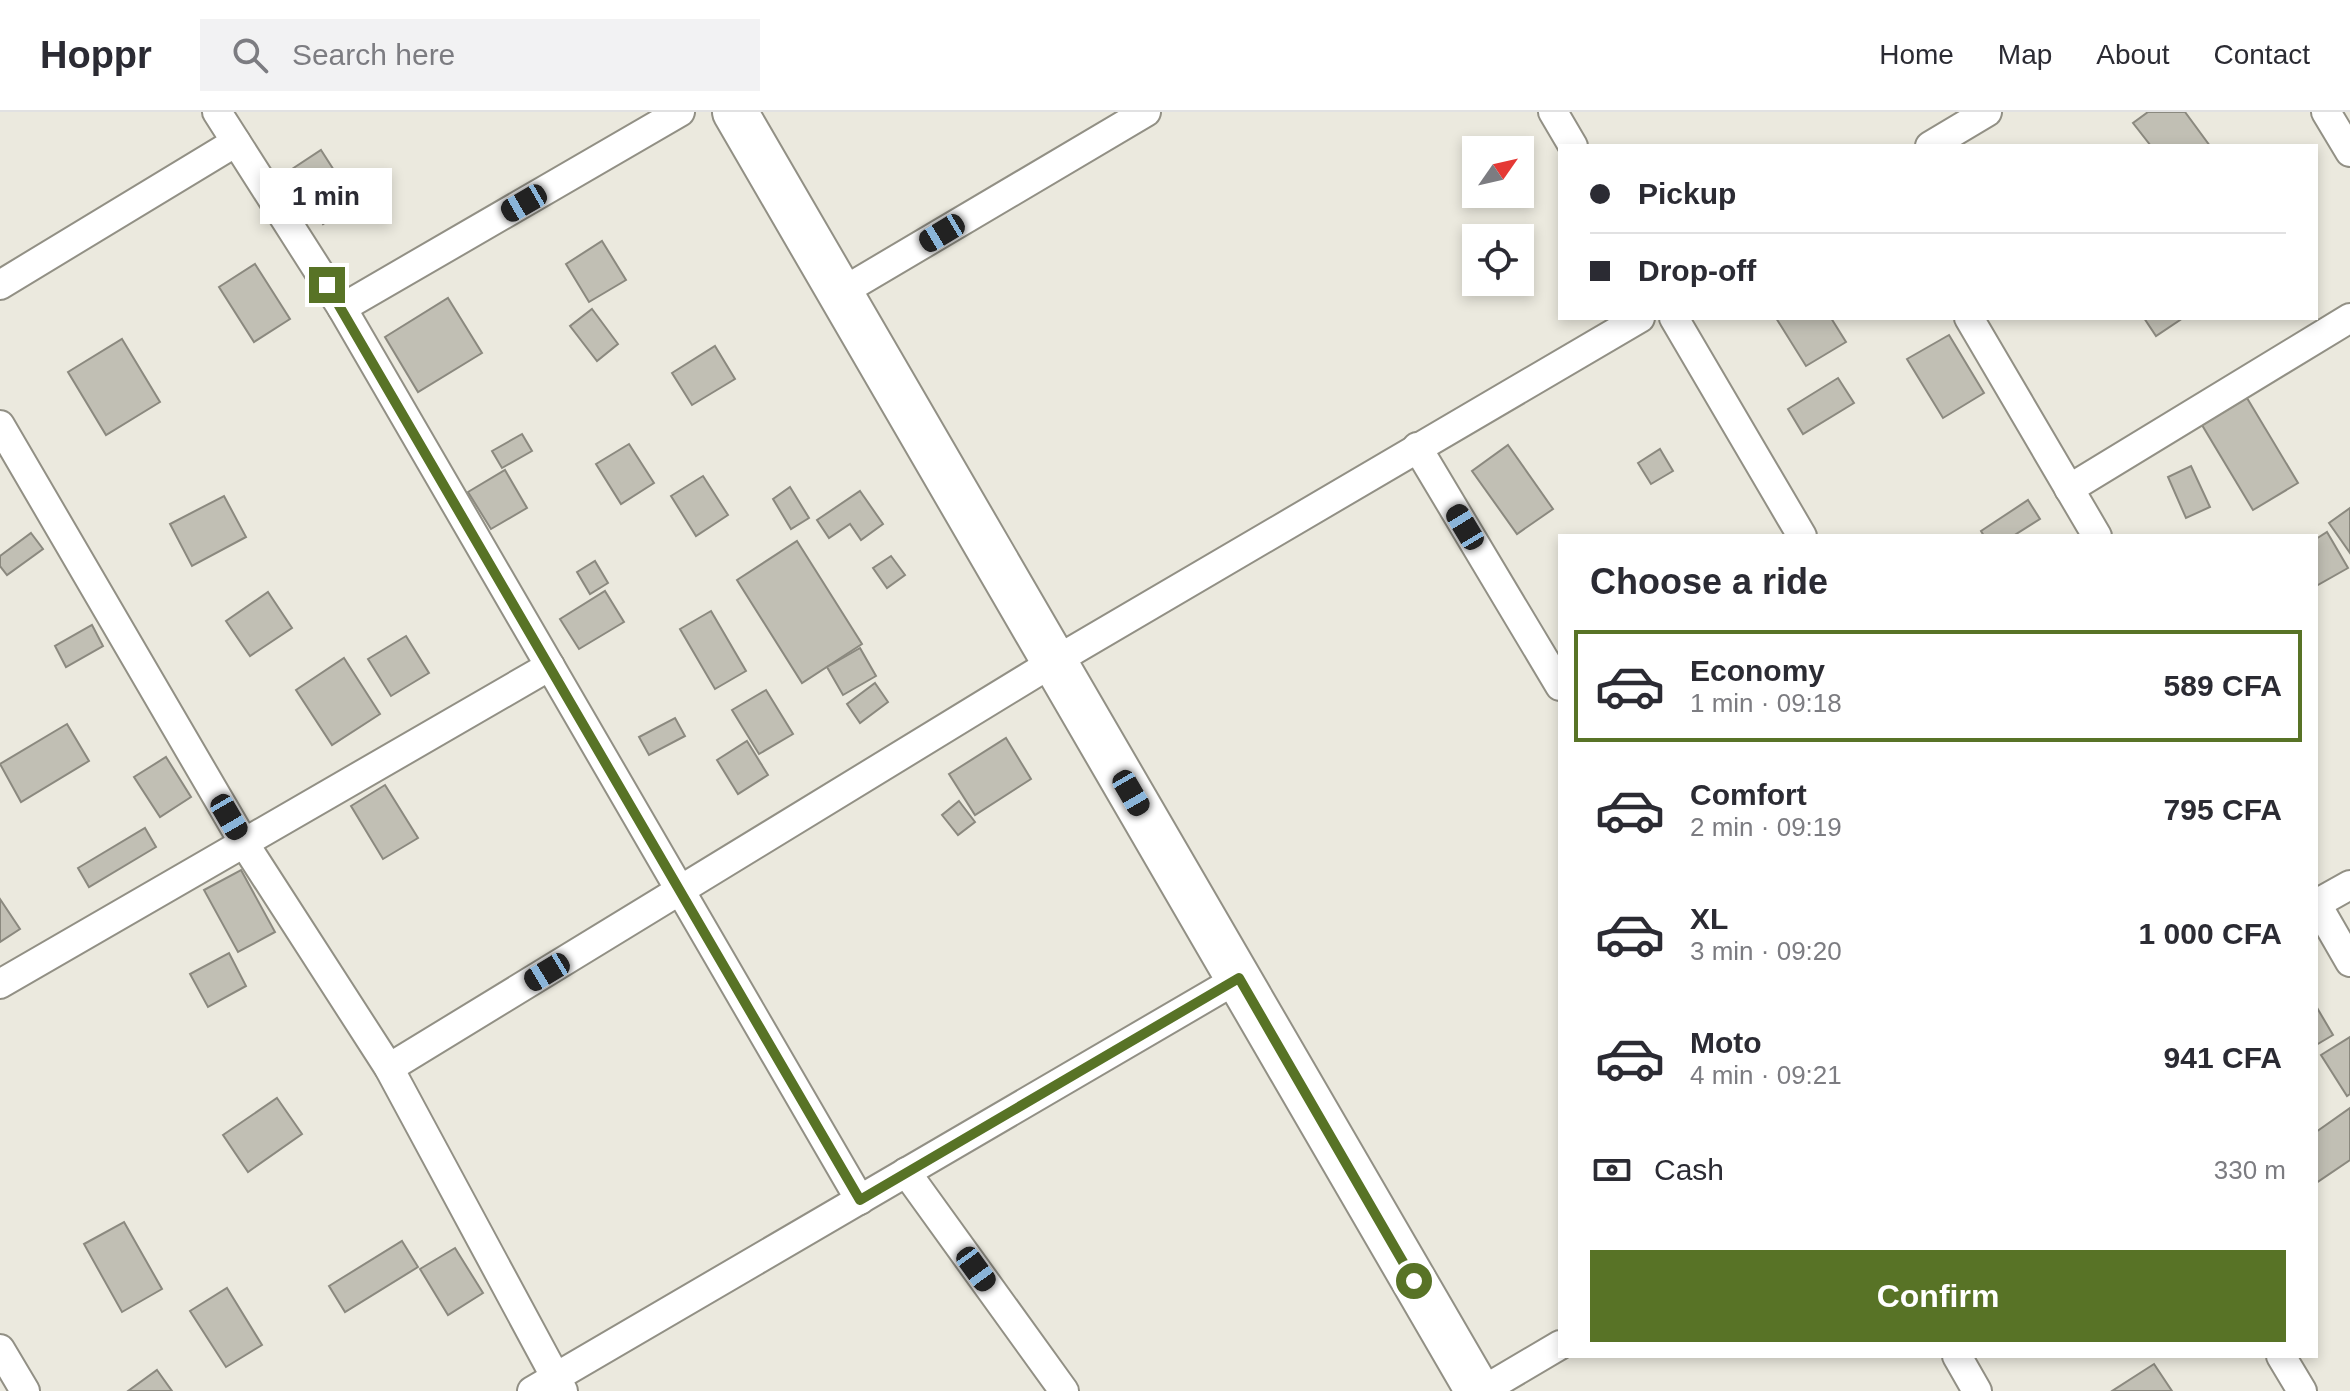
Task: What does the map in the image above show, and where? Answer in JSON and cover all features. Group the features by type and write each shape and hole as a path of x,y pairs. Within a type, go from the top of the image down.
{"main road":[{"path":"735,112 1480,1391"}],"street":[{"path":"217,112 342,308 860,1200"},
{"path":"342,308 680,112"},
{"path":"840,293 1146,112"},
{"path":"1553,112 1572,144"},
{"path":"1933,144 1987,112"},
{"path":"2326,112 2350,152"},
{"path":"0,285 236,142"},
{"path":"2069,489 2350,318"},
{"path":"389,1068 680,893 1055,661 1637,320"},
{"path":"1675,320 1801,534"},
{"path":"1970,320 2096,534"},
{"path":"0,425 244,843 389,1068 550,1386 906,1172 1239,978"},
{"path":"1417,447 1558,683"},
{"path":"0,984 550,666"},
{"path":"2318,903 2350,885"},
{"path":"2318,907 2350,962"},
{"path":"906,1172 1064,1391"},
{"path":"1480,1391 1558,1346"},
{"path":"0,1349 25,1391"},
{"path":"1958,1358 1977,1391"},
{"path":"2282,1358 2302,1391"}],"building":[{"path":"2148,112 2185,112 2209,144 2149,144 2133,123"},
{"path":"321,150 355,203 323,224 289,171"},
{"path":"602,241 626,280 589,302 566,264"},
{"path":"255,264 290,319 254,342 219,287"},
{"path":"448,298 482,353 418,392 385,337"},
{"path":"592,309 618,344 597,361 570,326"},
{"path":"1777,320 1832,320 1846,342 1806,366"},
{"path":"2145,320 2180,320 2156,336"},
{"path":"1949,335 1984,393 1943,418 1907,359"},
{"path":"122,339 160,402 106,435 68,372"},
{"path":"715,346 735,379 692,405 672,373"},
{"path":"1838,378 1854,403 1803,434 1788,409"},
{"path":"2247,398 2298,483 2253,510 2202,425"},
{"path":"522,434 532,451 502,468 492,451"},
{"path":"629,444 654,483 621,504 596,464"},
{"path":"1508,445 1553,509 1517,534 1472,471"},
{"path":"1660,449 1673,471 1651,484 1638,463"},
{"path":"2191,466 2210,507 2186,518 2168,477"},
{"path":"505,470 527,508 491,529 468,492"},
{"path":"703,476 728,515 696,536 671,496"},
{"path":"790,487 809,518 791,529 773,499"},
{"path":"860,491 883,524 861,540 850,524 829,538 817,520"},
{"path":"224,496 246,537 192,566 170,524"},
{"path":"2028,500 2040,519 2016,534 1983,534 1981,531"},
{"path":"2350,508 2350,553 2329,523"},
{"path":"2327,532 2348,568 2318,585 2318,538"},
{"path":"31,533 43,549 7,575 0,566 0,556"},
{"path":"797,541 862,644 802,683 737,580"},
{"path":"891,556 905,575 887,588 873,568"},
{"path":"595,561 608,583 590,594 577,572"},
{"path":"605,591 624,622 579,649 560,619"},
{"path":"268,592 292,628 250,656 226,621"},
{"path":"711,611 746,671 715,689 680,629"},
{"path":"92,625 103,646 66,667 55,646"},
{"path":"406,636 429,673 391,696 368,659"},
{"path":"860,648 876,676 843,695 827,667"},
{"path":"344,658 380,714 332,745 296,690"},
{"path":"875,683 888,702 860,723 847,704"},
{"path":"766,690 793,734 759,754 732,710"},
{"path":"675,718 685,736 649,755 639,737"},
{"path":"67,724 89,761 21,802 0,764"},
{"path":"1006,738 1031,779 975,815 949,774"},
{"path":"747,741 768,775 738,794 717,760"},
{"path":"166,757 191,797 160,817 134,777"},
{"path":"385,785 418,838 383,859 351,806"},
{"path":"959,801 975,822 958,835 942,815"},
{"path":"145,828 156,847 89,887 78,868"},
{"path":"241,870 275,932 238,952 204,890"},
{"path":"0,899 20,929 0,942"},
{"path":"229,953 246,986 208,1007 190,974"},
{"path":"2318,1009 2333,1035 2318,1044"},
{"path":"2350,1037 2350,1094 2347,1096 2321,1055"},
{"path":"277,1098 302,1134 248,1172 223,1135"},
{"path":"2350,1108 2350,1160 2318,1182 2318,1131"},
{"path":"124,1222 162,1289 122,1312 84,1244"},
{"path":"402,1241 418,1267 345,1312 329,1286"},
{"path":"455,1248 483,1293 448,1315 420,1269"},
{"path":"227,1288 262,1345 226,1367 190,1311"},
{"path":"2154,1364 2172,1391 2112,1391"},
{"path":"157,1370 172,1391 128,1391"}],"route":[{"path":"327,285 860,1200 1239,978 1414,1281"}]}
